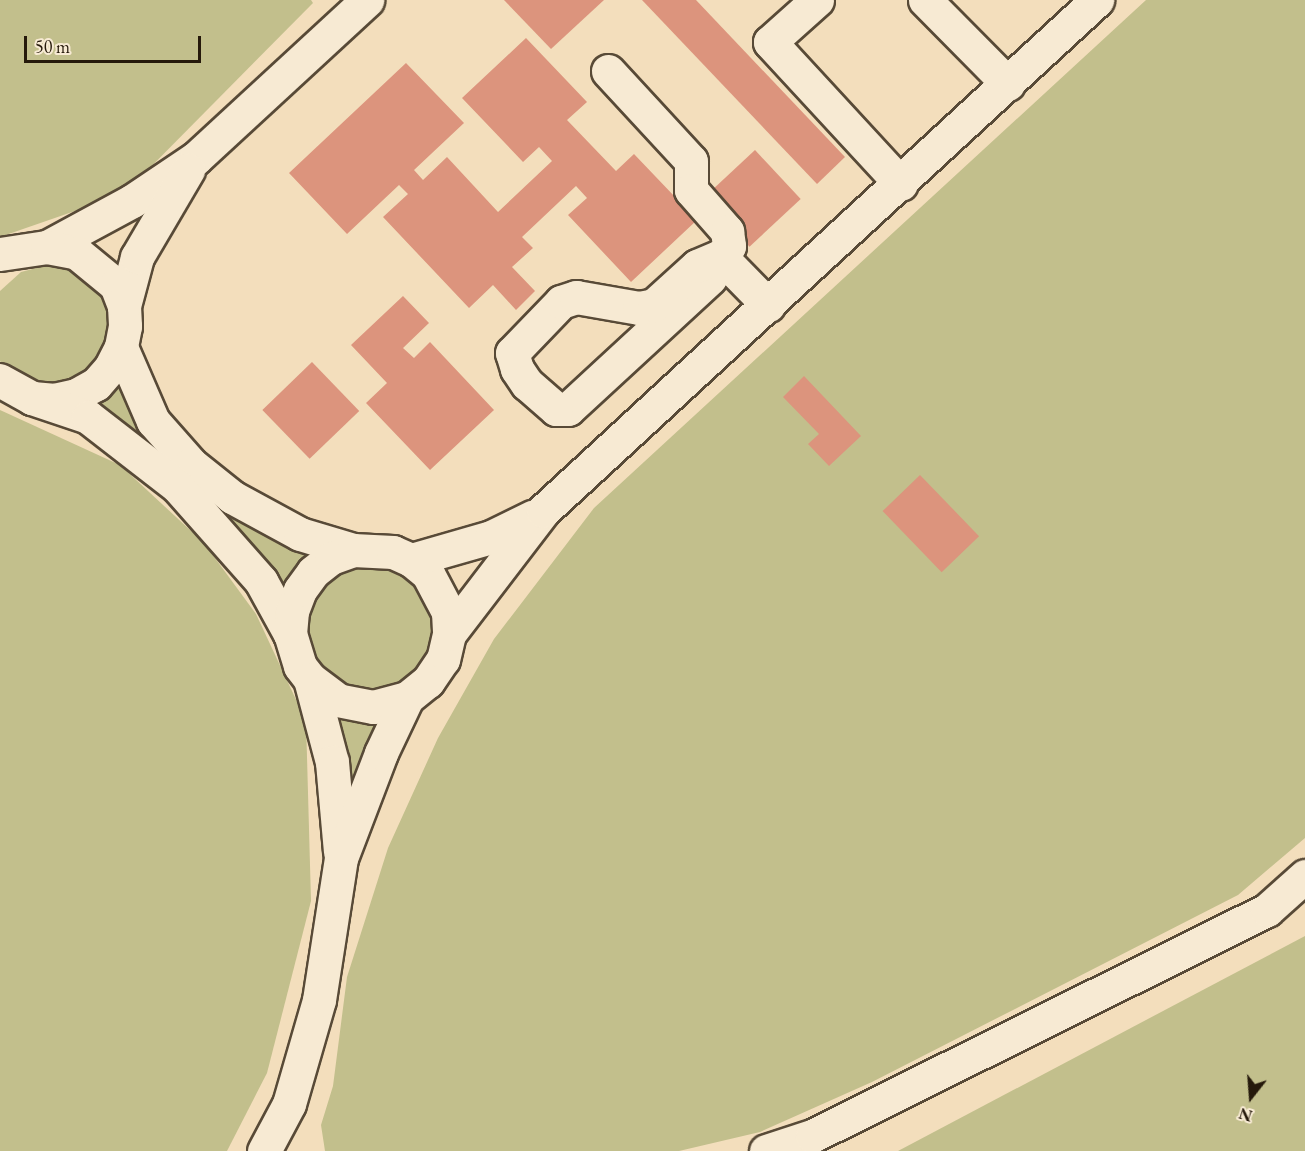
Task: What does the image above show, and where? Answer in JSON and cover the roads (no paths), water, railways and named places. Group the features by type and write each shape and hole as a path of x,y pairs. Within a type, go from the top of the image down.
{"street":[{"path":"47,247 132,201 196,158 367,0"},
{"path":"817,0 770,42 901,184"},
{"path":"925,0 1008,84"},
{"path":"264,1151 289,1134 319,1000 341,858 381,753 407,698 428,681 438,667 449,634 543,511 901,184 1097,0"},
{"path":"608,71 691,161 690,190 730,238 710,278 568,409 556,409 527,384 517,369 512,353 561,302 576,297 639,308 654,305 697,266 720,256"},
{"path":"32,398 54,400 76,395 96,384 111,367 121,348 124,306 137,257 150,228 196,158"},
{"path":"0,254 47,247 77,252 102,270 116,285 124,306"},
{"path":"720,256 768,305"},
{"path":"121,348 153,421 191,464 232,497 300,534 353,550 393,552 411,560 428,574 440,591 448,612 449,634"},
{"path":"0,380 32,398 88,417 177,486 261,581 290,634 300,666 310,680 338,700 373,706 407,698"},
{"path":"411,560 491,537 543,511"},
{"path":"290,634 292,611 300,590 313,572 332,558 353,550"},
{"path":"310,680 332,762 341,858"},
{"path":"766,1151 812,1136 1267,910 1305,876"}]}
